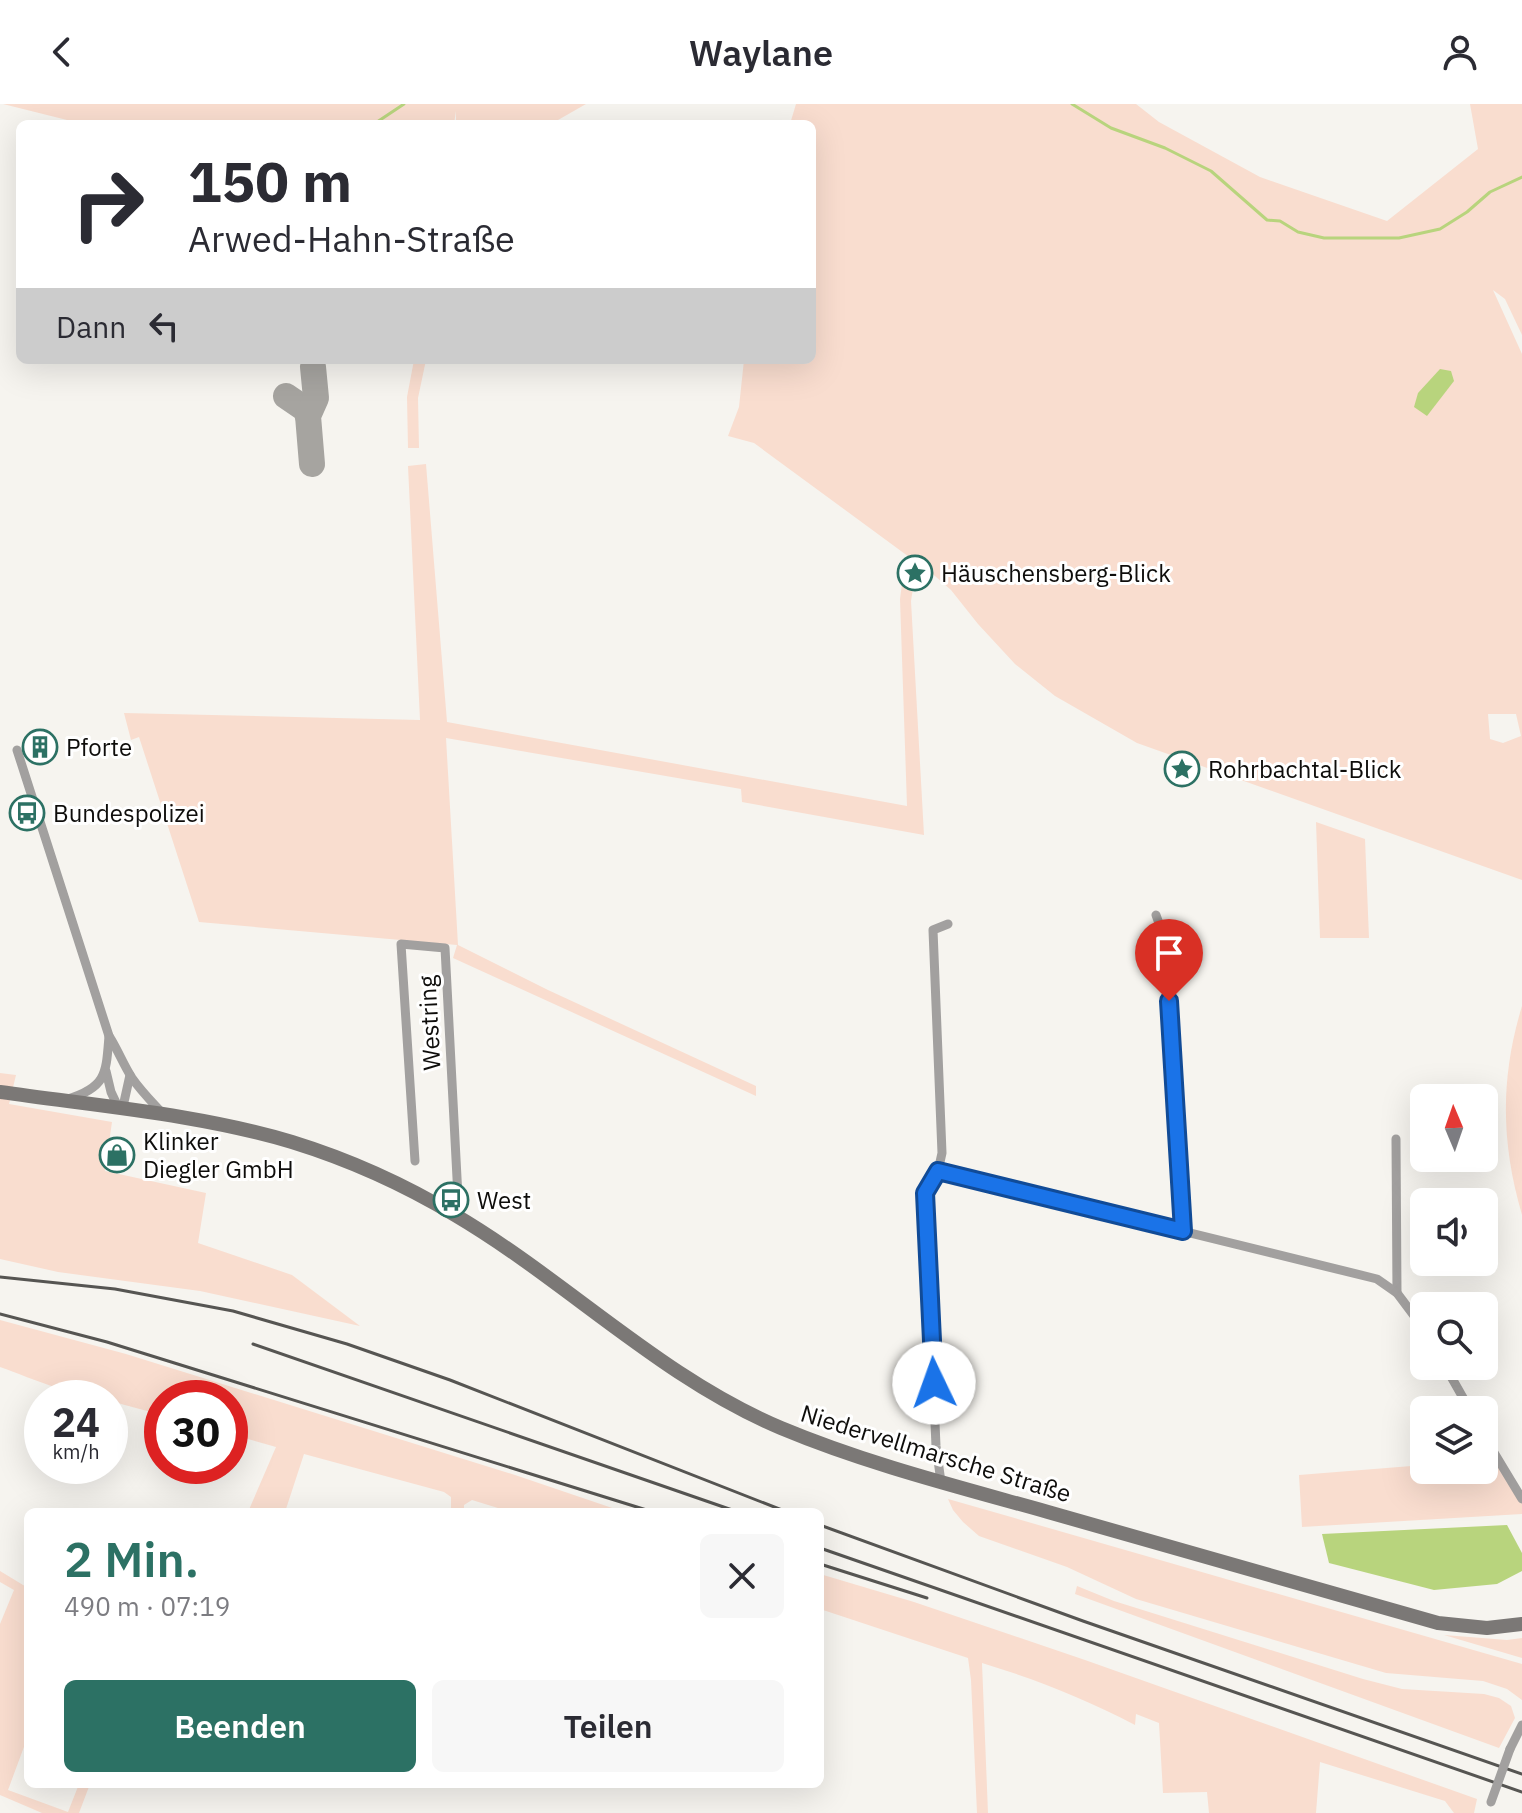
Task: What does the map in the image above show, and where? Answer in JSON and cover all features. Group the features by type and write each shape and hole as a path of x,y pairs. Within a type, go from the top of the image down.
{"main road":[{"name":"Niedervellmarsche Straße","path":"0,1092 212,1124 291,1142 376,1176 454,1214 514,1252 636,1345 713,1394 777,1426 829,1446 941,1482 1438,1623 1487,1628 1522,1624"}],"street":[{"path":"17,750 109,1036 130,1075 165,1116"},
{"path":"1156,915 1165,940 1183,1231"},
{"path":"941,1482 936,1446 925,1193 938,1171 942,1153 933,930 948,924"},
{"name":"Westring","path":"415,1161 401,944 445,948 458,1197 454,1214"},
{"path":"109,1036 106,1071 119,1109"},
{"path":"63,1101 95,1088 106,1071"},
{"path":"119,1109 124,1102 130,1075"},
{"path":"1396,1139 1397,1293"},
{"path":"938,1171 1377,1279 1397,1293 1410,1310"},
{"path":"1498,1459 1522,1499"},
{"path":"1486,1813 1522,1725"}],"shaded area":[{"path":"3,104 586,104 558,120 456,120 456,111 455,120 67,120"},
{"path":"796,104 1136,104 1159,122 1260,177 1387,221 1478,149 1470,104 1522,104 1522,335 1505,299 1493,290 1522,354 1522,880 1137,743 1055,696 1015,664 951,590 935,576 754,443 728,436 739,407 744,364 816,364 816,120 791,120","holes":["1488,714 1516,714 1521,736 1503,743 1490,739"]},
{"path":"413,364 425,364 418,398 419,448 408,448 407,397"},
{"path":"1440,369 1451,371 1454,381 1427,416 1414,407 1418,393"},
{"path":"426,464 447,722 907,806 900,599 903,576 914,582 911,601 924,835 742,802 741,789 446,738 458,945 756,1086 756,1096 453,958 457,945 199,922 139,737 131,740 124,713 420,720 408,466"},
{"path":"1316,822 1365,839 1369,938 1320,938"},
{"path":"1522,1006 1522,1215 1510,1162 1506,1110 1510,1059"},
{"path":"0,1073 16,1075 9,1104 112,1122 105,1171 206,1193 198,1243 292,1275 360,1326 200,1291 58,1272 0,1259"},
{"path":"0,1320 210,1380 144,1380 144,1410 128,1406 128,1380 35,1380 0,1367"},
{"path":"248,1392 612,1508 498,1508 472,1500 464,1508 451,1508 451,1497 444,1492 304,1454 286,1508 250,1508 276,1447 248,1439"},
{"path":"1498,1462 1522,1499 1522,1514 1302,1527 1299,1475 1410,1466 1410,1484 1498,1484"},
{"path":"948,1499 1522,1664 1522,1700 1507,1689 1483,1681 1386,1673 1136,1599 1067,1567 979,1536 963,1522"},
{"path":"1507,1525 1522,1553 1522,1571 1497,1584 1434,1590 1329,1563 1322,1534"},
{"path":"0,1571 24,1586 24,1747 8,1790 68,1812 77,1788 88,1788 79,1813 42,1813 0,1795 0,1624 14,1590 0,1582"},
{"path":"824,1575 1085,1660 1477,1799 1474,1813 1454,1813 1445,1801 1320,1762 1316,1813 1209,1813 1207,1792 1163,1793 1159,1723 1136,1714 1135,1725 1060,1690 982,1663 988,1813 977,1813 968,1658 824,1610"},
{"path":"1077,1586 1114,1601 1363,1679 1402,1689 1484,1694 1499,1698 1511,1706 1515,1718 1499,1748 1075,1594"},
{"path":"1444,1635 1507,1640 1522,1638 1522,1658"}],"waterway":[{"path":"380,120 404,104"},
{"path":"1072,104 1111,128 1165,148 1211,171 1267,220 1280,221 1298,232 1324,238 1399,238 1440,229 1490,192 1522,177"}],"taxiway":[{"path":"312,464 308,416 316,398 313,367"},
{"path":"286,396 305,409 308,416"}],"railway":[{"path":"0,1277 115,1289 233,1311 347,1344 450,1380 777,1508"},
{"path":"0,1314 107,1342 640,1508"},
{"path":"253,1344 726,1508"},
{"path":"824,1526 1083,1621 1522,1774"},
{"path":"824,1549 1522,1792"},
{"path":"824,1565 927,1598"}],"place":[{"name":"Häuschensberg-Blick","path":"915,573"},
{"name":"Pforte","path":"40,747"},
{"name":"Rohrbachtal-Blick","path":"1182,769"},
{"name":"Bundespolizei","path":"27,813"},
{"name":"Klinker Diegler GmbH","path":"117,1155"},
{"name":"West","path":"451,1200"}],"route":[{"path":"934,1383 925,1193 938,1171 1183,1231 1169,1001"}]}
